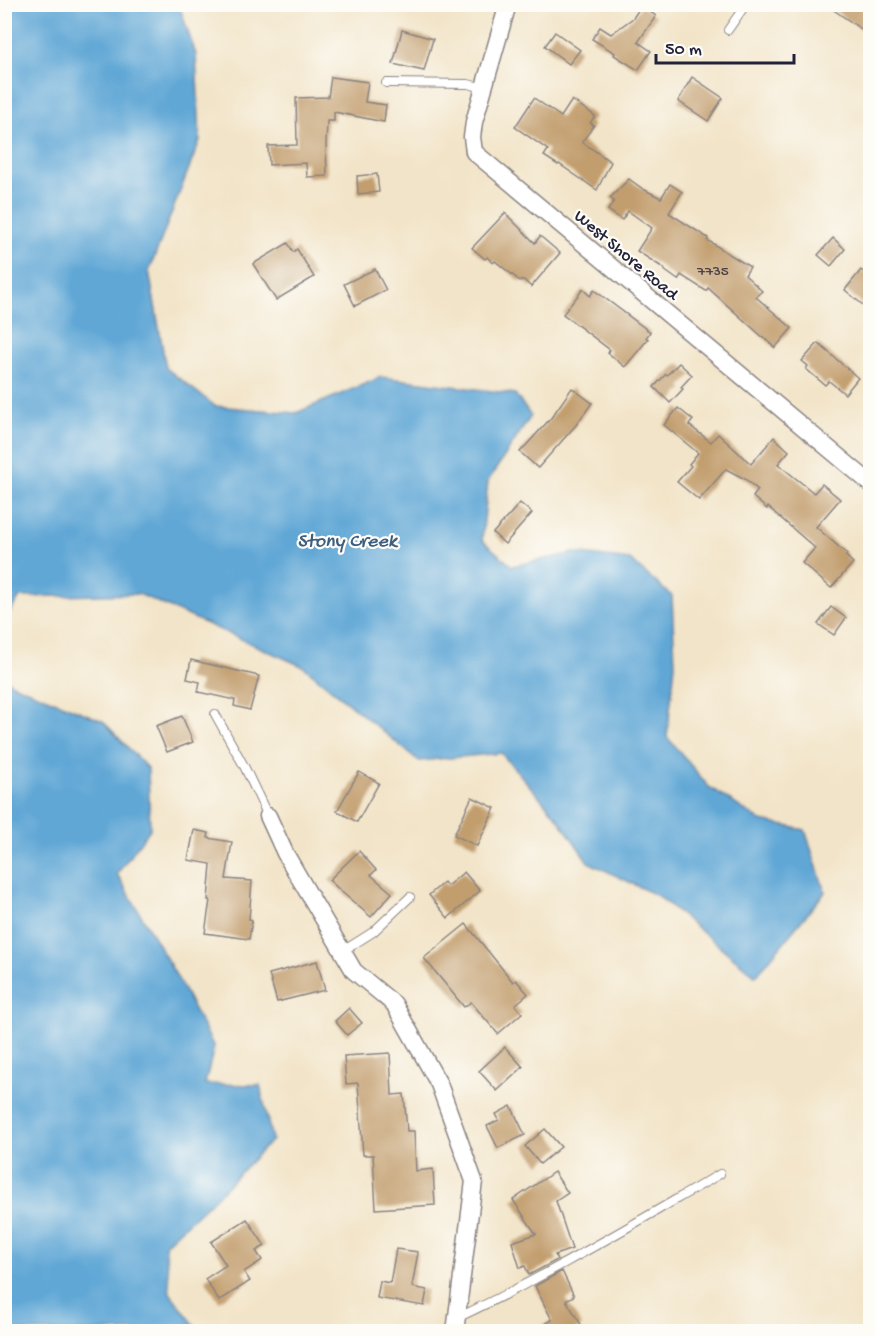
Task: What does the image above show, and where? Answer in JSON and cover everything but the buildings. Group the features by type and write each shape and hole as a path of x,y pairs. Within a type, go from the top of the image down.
{"street":[{"name":"West Shore Road","path":"508,4 474,122 472,137 474,152 870,483"},
{"path":"268,816 285,853 354,970 394,1004 439,1084 474,1181 456,1325"}],"lane":[{"path":"728,30 746,4"},
{"path":"386,83 468,84 484,88"},
{"path":"215,714 268,816"},
{"path":"342,951 373,932 410,897"},
{"path":"456,1325 495,1300 720,1174"}],"water":[{"name":"Stony Creek","path":"5,4 179,5 196,55 200,140 149,271 166,368 215,406 296,413 381,377 515,394 531,416 488,481 482,540 512,566 574,553 630,560 672,596 675,665 667,737 709,787 761,821 805,830 825,892 756,976 658,896 588,862 557,817 501,753 419,761 304,667 139,594 20,597 5,619"},
{"path":"5,673 10,683 103,721 148,769 150,829 117,874 176,975 214,1047 205,1084 260,1085 272,1140 165,1244 170,1293 199,1331 5,1331"}]}
